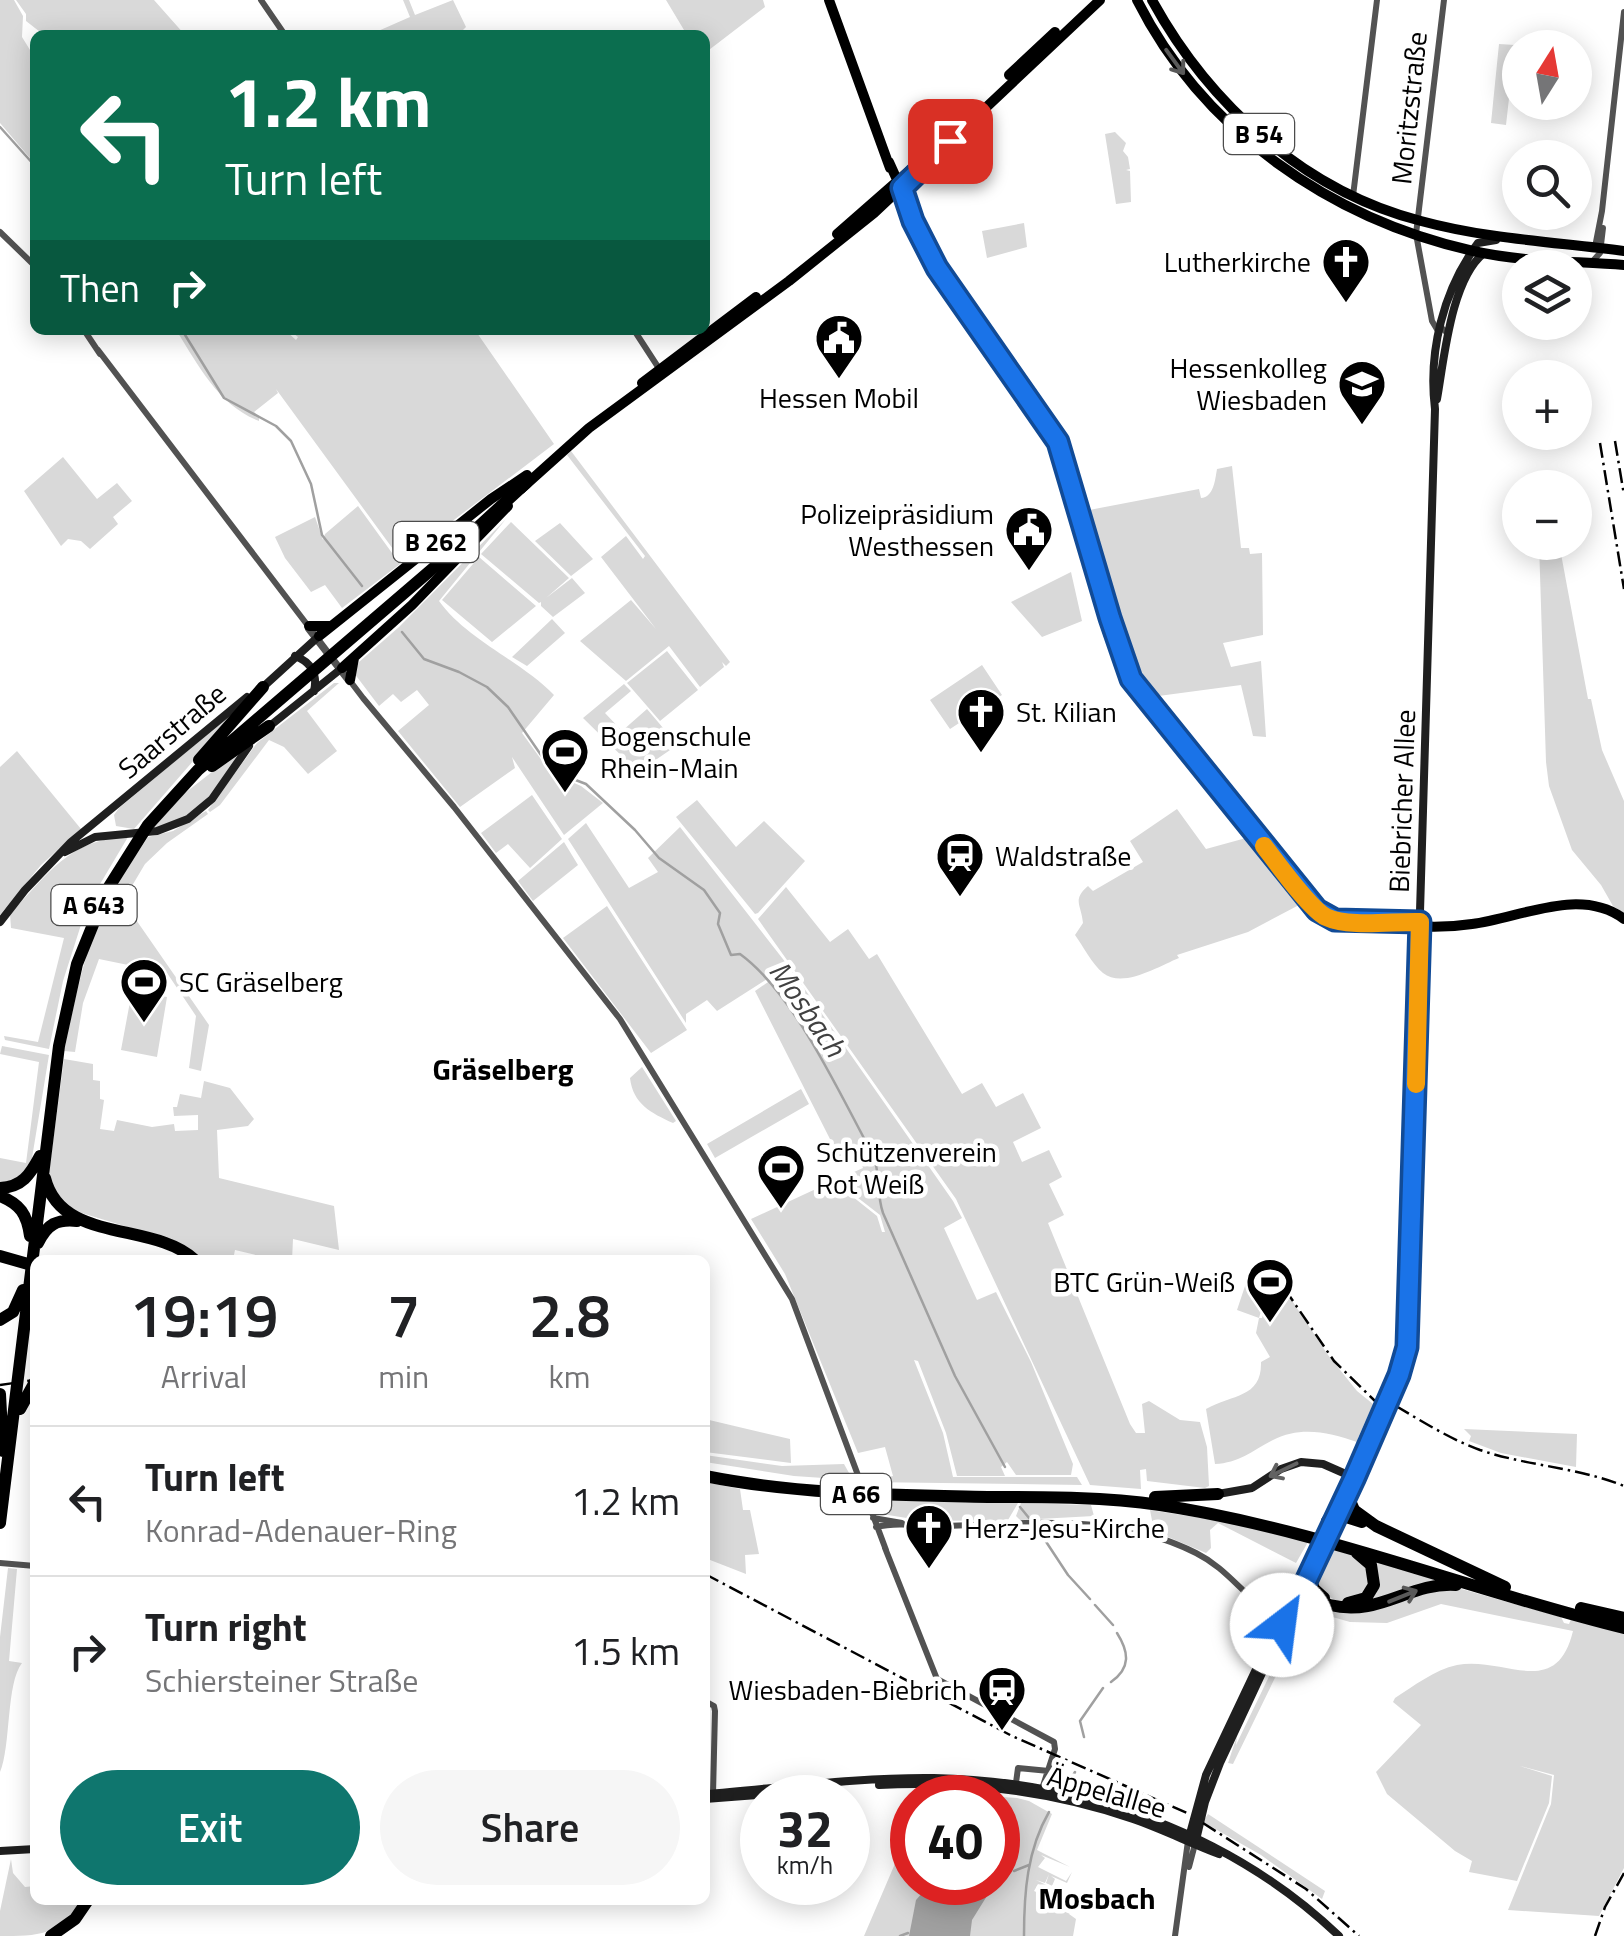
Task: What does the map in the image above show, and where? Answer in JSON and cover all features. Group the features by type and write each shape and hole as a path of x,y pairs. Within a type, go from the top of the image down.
{"highway":[{"name":"B 262","path":"500,500 523,482"},
{"name":"B 262","path":"486,520 523,482"},
{"name":"A 643","path":"404,589 500,500"},
{"name":"A 643","path":"34,1252 40,1156 64,996 89,918 130,842 194,766 486,520"},
{"name":"A 643","path":"34,1252 62,1030 88,934 122,863 148,825 181,788 306,672"},
{"path":"194,766 264,687"},
{"path":"181,788 268,726"},
{"path":"0,1192 26,1179 40,1156"},
{"path":"43,1171 56,1204 88,1222"},
{"path":"0,1192 24,1212 34,1252"},
{"path":"2,1263 34,1252 44,1230 63,1220 88,1222 177,1248 188,1255"},
{"path":"144,1239 175,1255"},
{"name":"A 643","path":"17,1371 30,1274"},
{"name":"A 643","path":"0,1478 28,1306 27,1290"},
{"path":"0,1320 13,1312 27,1290"},
{"path":"28,1306 30,1313"},
{"path":"0,1523 14,1430 11,1397"},
{"name":"A 66","path":"710,1469 809,1483 1007,1493"},
{"name":"A 66","path":"710,1477 801,1490 1101,1495 1284,1522 1624,1628"},
{"path":"1348,1493 1354,1510 1376,1526 1500,1589"},
{"path":"1156,1501 1218,1494"},
{"name":"A 66","path":"1156,1501 1624,1618"},
{"path":"1331,1521 1376,1526"},
{"path":"1301,1597 1357,1603 1372,1590 1375,1574 1371,1565 1350,1549"},
{"path":"1301,1597 1358,1609 1443,1584 1500,1589"},
{"path":"51,1936 74,1919 84,1905"}],"main road":[{"path":"828,0 898,186 944,284 1058,442 1116,649 1131,679 1310,903 1322,915 1335,920 1486,922 1579,904 1604,908 1624,920"},
{"name":"B 262","path":"898,186 1090,0"},
{"name":"B 262","path":"710,334 898,186 1100,0"},
{"name":"B 54","path":"1136,0 1176,65 1226,122 1278,165 1416,234 1478,252 1502,254"},
{"name":"B 54","path":"1152,0 1196,68 1245,122 1351,201 1418,221 1624,251"},
{"path":"1478,252 1478,243 1486,240 1530,240"},
{"name":"Biebricher Allee","path":"1445,334 1442,321 1478,252"},
{"name":"Biebricher Allee","path":"1216,1761 1301,1597 1316,1552 1348,1493 1392,1391 1408,1340 1435,408 1432,372 1478,252"},
{"name":"B 54","path":"1592,262 1624,265"},
{"path":"937,268 962,308"},
{"name":"B 262","path":"346,677 354,658 479,538 523,482 560,448 709,335"},
{"name":"B 262","path":"316,638 491,499 523,482"},
{"path":"307,625 324,627 334,623"},
{"name":"Saarstraße","path":"0,922 53,860 264,687 316,638"},
{"path":"295,656 312,668 314,692"},
{"name":"Saarstraße","path":"53,860 95,836 163,830 203,809 248,746 268,726 325,682 346,677"},
{"path":"108,818 121,833"},
{"name":"Biebricher Allee","path":"1331,1521 1348,1475 1375,1428"},
{"path":"1218,1494 1246,1490 1281,1468 1301,1462 1323,1464 1348,1475 1348,1493"},
{"name":"Biebricher Allee","path":"1193,1835 1216,1761 1301,1597"},
{"name":"Äppelallee","path":"711,1795 890,1784"},
{"name":"Äppelallee","path":"1020,1788 1102,1803 1193,1835"},
{"name":"Äppelallee","path":"1020,1790 1193,1835"},
{"path":"1193,1835 1295,1899 1339,1936"},
{"path":"0,1854 30,1852"}],"street":[{"path":"262,0 282,30"},
{"path":"1351,201 1377,0"},
{"name":"Moritzstraße","path":"1444,0 1416,234 1428,306 1445,334"},
{"path":"1592,262 1599,256 1624,12"},
{"path":"0,232 30,261"},
{"path":"1428,306 1442,321"},
{"path":"88,335 346,677 627,1032 788,1292 933,1673 945,1685 1051,1739 1055,1749 1044,1790 1032,1794"},
{"path":"637,335 661,372"},
{"path":"876,1525 1092,1523 1146,1533 1213,1562 1239,1583 1258,1607 1301,1597"},
{"path":"0,1563 30,1566"},
{"path":"710,1706 716,1711 711,1795"},
{"path":"1018,1775 1020,1767 1049,1771"},
{"path":"1175,1936 1193,1835"}],"shaded area":[{"path":"0,0 14,0 23,16 22,37 30,50 30,158 0,123"},
{"path":"16,0 154,0 181,30 38,30 26,21 26,14"},
{"path":"403,0 409,0 415,15 453,0 466,27 380,30 410,17"},
{"path":"666,0 763,0 765,7 710,49 710,30 684,30"},
{"path":"1502,44 1502,120 1507,120 1506,125 1491,123"},
{"path":"1115,132 1126,143 1123,151 1130,169 1126,170 1130,171 1131,202 1116,204 1105,134"},
{"path":"1024,223 1027,247 987,258 982,231"},
{"path":"179,335 290,335 296,340 295,335 478,335 554,444 401,560 276,389 278,393 254,412 259,421 232,405"},
{"path":"571,451 730,662 726,666 722,662 724,667 700,687 669,646 626,681 580,641 631,600 656,629 601,557 626,536 643,559 645,556 567,455"},
{"path":"63,457 97,499 117,483 132,501 113,517 118,524 90,549 81,541 68,539 61,546 24,491"},
{"path":"1232,466 1241,548 1249,548 1250,554 1262,553 1263,635 1223,643 1231,667 1261,661 1266,737 1253,736 1241,685 1151,697 1124,645 1084,511 1199,489 1201,498 1205,497 1213,487 1217,469"},
{"path":"358,506 400,564 342,608 325,585 311,592 285,558 275,537 315,517 323,540"},
{"path":"506,519 439,601 464,627 554,695 522,733 551,773 581,786 603,803 564,835 512,757 515,768 460,807 398,731 429,705 417,690 401,702 393,694 379,706 354,673 359,662"},
{"path":"511,522 569,578 546,598 572,578 585,593 553,617 541,602 481,554"},
{"path":"560,523 593,559 571,576 535,541"},
{"path":"479,557 536,606 492,642 442,600"},
{"path":"1540,560 1562,560 1588,699 1602,750 1624,801 1624,913 1613,906 1572,850 1549,786"},
{"path":"1071,572 1082,621 1042,637 1011,602"},
{"path":"552,619 565,633 527,666 512,657"},
{"path":"667,651 698,690 660,721 627,683"},
{"path":"982,665 1002,695 950,729 930,700"},
{"path":"339,683 307,711 337,751 308,774 284,747 269,740 220,805 210,812 257,743"},
{"path":"624,684 631,691 605,713 622,731 647,709 675,742 673,748 641,770 635,769 583,718"},
{"path":"241,706 134,829 116,826 114,815 119,808"},
{"path":"244,747 217,787 196,809 153,828 185,793"},
{"path":"17,751 81,829 41,865 0,915 0,767"},
{"path":"532,795 562,839 530,868 508,844 496,853 481,833"},
{"path":"697,800 736,847 764,821 805,861 758,913 676,817"},
{"path":"1177,809 1206,849 1246,838 1299,905 1248,932 1177,955 1179,958 1141,974 1111,977 1095,965 1075,935 1083,923 1080,895 1088,886 1093,891 1143,862 1130,841"},
{"path":"206,811 208,814 145,864 123,901 209,1025 201,1071 189,1068 196,1016 167,973 99,959 83,1003 75,1052 64,1051 87,954 113,890 148,837 173,831"},
{"path":"586,823 629,888 658,872 648,858 680,827 786,967 717,1011 707,1000 686,1014 686,1023 568,839"},
{"path":"128,837 87,906 63,981 49,1049 5,1040 4,1036 38,1042 64,938 11,928 10,914 61,861 90,844"},
{"path":"564,842 578,865 533,901 518,881"},
{"path":"786,887 830,942 848,929 869,959 877,954 962,1094 982,1083 996,1107 1023,1093 1041,1128 1013,1142 1022,1162 1049,1150 1062,1177 1049,1184 1064,1215 1048,1223 1130,1424 1136,1433 1145,1433 1142,1404 1149,1401 1180,1420 1200,1422 1207,1447 1209,1486 1147,1481 1146,1469 1140,1470 1141,1489 1090,1485 956,1199 758,919"},
{"path":"607,906 687,1030 651,1053 563,938"},
{"path":"787,969 953,1201 962,1218 944,1228 977,1300 996,1292 1031,1362 1073,1464 1071,1475 1016,1475 1007,1462 1001,1467 1005,1476 957,1476 946,1433 918,1361 914,1360 943,1433 953,1477 1077,1477 1082,1485 866,1482 893,1476 885,1447 858,1453 785,1274 751,1219 833,1181 877,1216 885,1232 880,1215 844,1187 858,1181 854,1172 863,1168 859,1157 835,1165 832,1143 755,991"},
{"name":"SC Gräselberg","path":"132,991 167,997 157,1057 121,1050"},
{"path":"2,1046 49,1055 31,1164 25,1173 0,1185 0,1158 26,1163 39,1062 0,1054"},
{"path":"64,1059 93,1064 93,1080 100,1081 100,1099 104,1100 100,1129 114,1131 117,1120 152,1127 174,1124 175,1131 198,1130 198,1115 174,1116 173,1107 177,1107 180,1094 201,1098 204,1081 230,1088 254,1119 248,1126 217,1130 219,1178 334,1206 339,1250 293,1239 292,1255 256,1255 235,1250 234,1255 194,1255 177,1242 75,1211 53,1190 49,1172"},
{"path":"642,1067 676,1121 673,1123 651,1111 635,1095 630,1078"},
{"path":"801,1089 809,1104 715,1158 707,1144"},
{"name":"BTC Grün-Weiß","path":"1259,1281 1268,1287 1259,1318 1237,1310 1246,1283"},
{"path":"1271,1288 1291,1299 1328,1355 1373,1404 1358,1438 1360,1446 1348,1465 1357,1442 1304,1432 1283,1436 1238,1459 1215,1464 1206,1409 1244,1393 1257,1382 1261,1362 1270,1357 1256,1333"},
{"path":"710,1420 790,1439 791,1463 710,1453"},
{"path":"1464,1429 1577,1434 1576,1467 1501,1453 1469,1441 1471,1436"},
{"path":"710,1456 782,1466 844,1464 853,1480 794,1476 710,1463"},
{"path":"710,1483 740,1489 743,1510 750,1510 759,1554 745,1555 746,1574 710,1560"},
{"path":"873,1499 1018,1503 1008,1520 925,1521 882,1514"},
{"path":"1021,1503 1091,1505 1094,1516 1020,1520 1016,1516"},
{"path":"1150,1510 1240,1524 1308,1542 1296,1563 1218,1523 1210,1530 1211,1548 1206,1553 1154,1531"},
{"path":"1331,1548 1449,1582 1378,1603 1344,1603 1314,1585"},
{"path":"8,1568 17,1569 9,1661 22,1663 13,1685 0,1772 0,1637"},
{"path":"1458,1588 1561,1617 1564,1623 1569,1624 1571,1619 1624,1632 1624,1868 1599,1916 1508,1910 1551,1804 1554,1775 1520,1766 1552,1776 1549,1803 1517,1881 1469,1872 1472,1861 1387,1794 1376,1772 1421,1725 1393,1702 1395,1698 1432,1674 1457,1665 1541,1670 1554,1665 1565,1652 1573,1631 1441,1604 1387,1623 1350,1622 1308,1610 1233,1764 1228,1763 1237,1736 1236,1745 1299,1614 1307,1605 1342,1610 1427,1590"},
{"path":"1020,1799 1052,1814 1037,1850 1070,1867 1041,1855 1045,1858 1038,1867 1066,1881 1072,1872 1067,1883 1051,1876 1055,1879 1052,1886 1046,1883 1049,1874 1045,1883 1036,1880 1061,1892 1063,1900 1058,1899 1060,1894 1038,1884 1034,1891 1069,1910 1075,1905 1069,1914 1076,1919 1073,1936 864,1936 890,1875 890,1905 1020,1905"},
{"path":"1208,1814 1325,1891 1322,1899 1261,1855 1203,1822"},
{"path":"11,1859 13,1873 25,1887 30,1886 30,1905 79,1905 57,1927 26,1935 0,1936 0,1911"},
{"path":"915,1905 981,1905 972,1920 970,1936 909,1936"}],"waterway":[{"path":"0,127 30,160"},
{"name":"Mosbach","path":"185,335 224,398 276,426 291,441 311,484 322,535 362,586"},
{"name":"Mosbach","path":"402,632 424,659 487,687 508,707 552,771 586,784 659,858 704,890 720,913 718,924 731,955 740,954 760,972 798,1019 873,1155 883,1213 955,1376 1005,1467"},
{"name":"Mosbach","path":"1020,1507 1029,1518"},
{"name":"Mosbach","path":"1037,1528 1068,1575 1090,1599"},
{"name":"Mosbach","path":"1095,1605 1113,1625"},
{"name":"Mosbach","path":"1111,1682 1122,1671 1126,1659 1117,1633"},
{"name":"Mosbach","path":"1084,1737 1080,1721 1103,1688"},
{"name":"Mosbach","path":"1065,1789 1075,1772"},
{"name":"Mosbach","path":"1024,1936 1028,1872 1049,1812"},
{"path":"1020,1869 1029,1865"},
{"path":"900,1936 908,1933"}],"railway":[{"path":"1615,441 1624,495"},
{"path":"1600,443 1624,589"},
{"path":"1269,1266 1334,1361 1375,1401"},
{"path":"0,1385 30,1381"},
{"path":"1396,1406 1480,1450 1624,1486"},
{"path":"710,1577 1012,1736 1187,1813"},
{"path":"1203,1823 1306,1889 1359,1936"},
{"path":"1595,1936 1605,1907 1624,1873"}],"slow traffic":[{"path":"1264,846 1326,917 1420,922 1416,1084"}],"place":[{"name":"Lutherkirche","path":"1346,304"},
{"name":"Hessen Mobil","path":"839,380"},
{"name":"Hessenkolleg Wiesbaden","path":"1362,426"},
{"name":"Polizeipräsidium Westhessen","path":"1029,572"},
{"name":"St. Kilian","path":"981,754"},
{"name":"Bogenschule Rhein-Main","path":"565,794"},
{"name":"Waldstraße","path":"960,898"},
{"name":"SC Gräselberg","path":"144,1024"},
{"name":"Schützenverein Rot Weiß","path":"781,1210"},
{"name":"BTC Grün-Weiß","path":"1270,1324"},
{"name":"Herz-Jesu-Kirche","path":"929,1570"},
{"name":"Wiesbaden-Biebrich","path":"1002,1732"}],"district":[{"name":"Gräselberg","path":"503,1070"},
{"name":"Mosbach","path":"1097,1899"}],"route":[{"path":"950,141 902,188 913,221 962,308 1058,442 1131,679 1317,910 1335,920 1420,922 1407,1347 1399,1375 1354,1479 1292,1611 1280,1617 1282,1625"}]}
